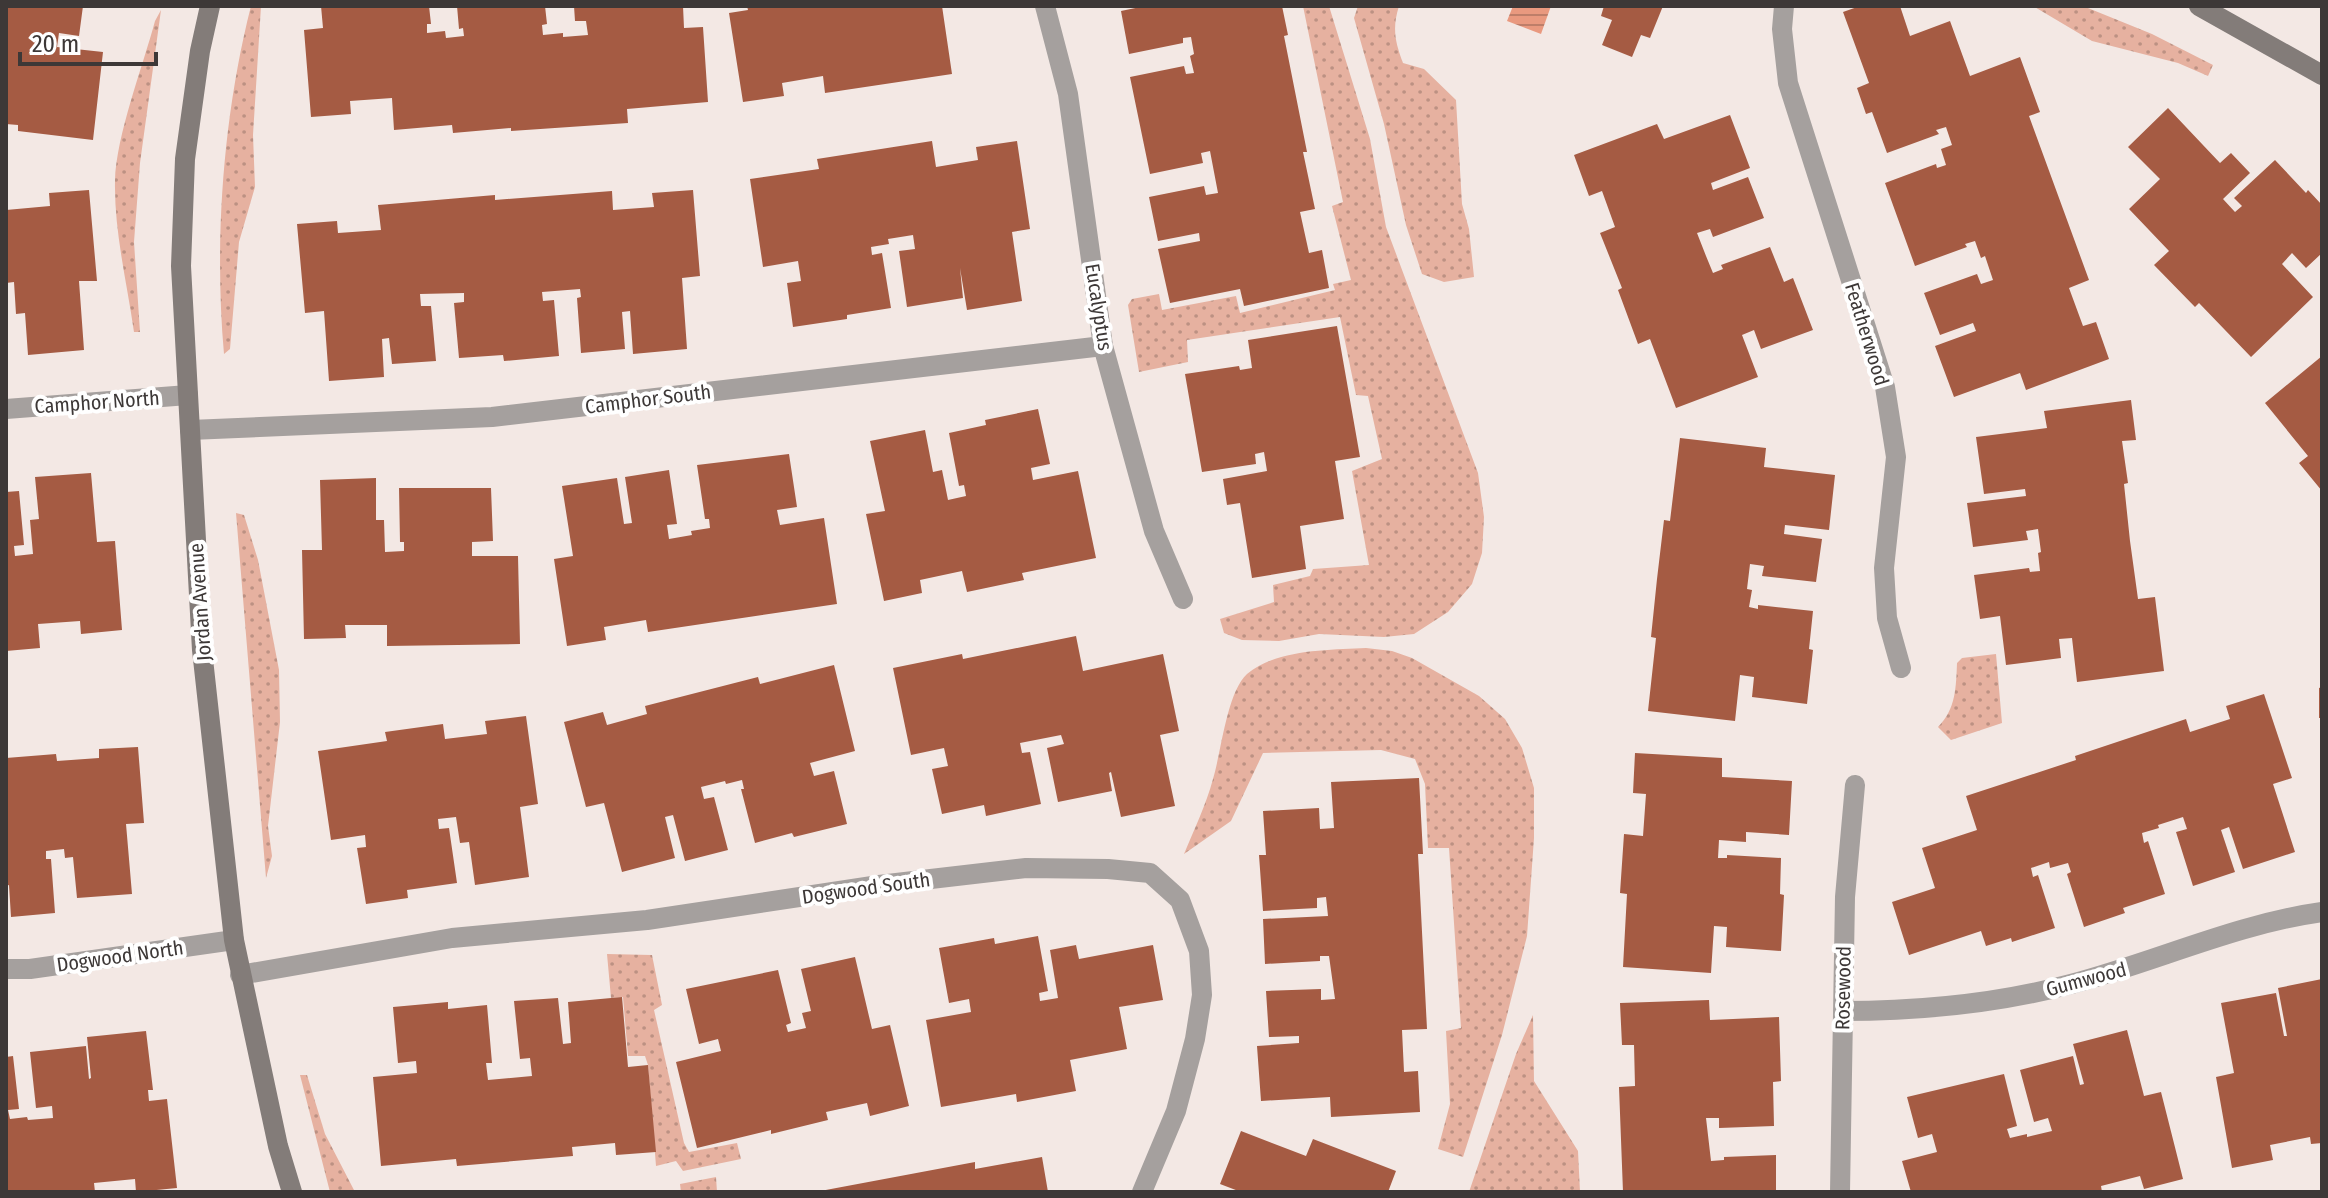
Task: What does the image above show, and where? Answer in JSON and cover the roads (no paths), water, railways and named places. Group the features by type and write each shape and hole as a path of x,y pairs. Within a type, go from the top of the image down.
{"street":[{"name":"Jordan Avenue","path":"210,6 200,51 185,159 181,266 202,650 234,940 278,1146 292,1192"},
{"name":"Eucalyptus","path":"1045,6 1068,94 1103,346 1154,531 1183,599"},
{"name":"Featherwood","path":"1784,6 1782,29 1788,83 1885,387 1896,457 1885,580 1887,618 1901,668"},
{"path":"2199,6 2322,75"},
{"name":"Camphor South","path":"190,430 492,417 1103,346"},
{"name":"Camphor North","path":"6,409 188,395"},
{"name":"Rosewood","path":"1840,1192 1845,897 1855,785"},
{"name":"Dogwood South","path":"240,975 452,938 647,920 879,885 1026,868 1150,873 1180,900 1199,951 1202,995 1195,1039 1176,1111 1142,1192"},
{"name":"Gumwood","path":"1843,1011 1983,1004 2071,984 2225,936 2322,912"},
{"name":"Dogwood North","path":"6,969 30,969 234,940"}]}
